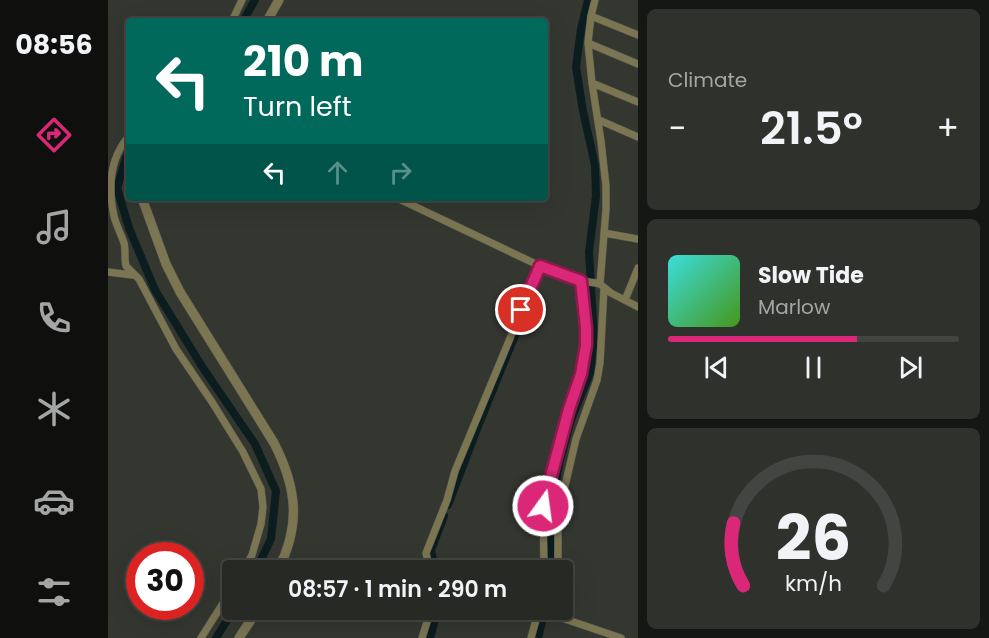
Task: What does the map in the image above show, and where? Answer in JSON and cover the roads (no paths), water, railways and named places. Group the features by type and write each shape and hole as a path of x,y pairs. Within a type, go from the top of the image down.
{"street":[{"path":"233,18 242,0"},
{"path":"269,18 279,0"},
{"path":"558,560 558,522 561,503 576,439 597,380 600,363 600,285 606,186 588,43 595,0"},
{"path":"591,16 638,35"},
{"path":"588,43 638,64"},
{"path":"592,83 638,102"},
{"path":"598,120 638,136"},
{"path":"126,140 115,156 109,191 114,216 125,248 126,266 139,279 176,349 243,452 261,489 263,502 261,524 249,560"},
{"path":"143,201 166,264 180,292 274,443 286,468 295,513 290,544 283,560"},
{"path":"403,201 540,266 584,282 600,285 638,307"},
{"path":"604,233 638,239"},
{"path":"428,560 426,553 447,500 455,471 540,266"},
{"path":"625,300 638,268"},
{"path":"108,272 135,275"},
{"path":"544,560 543,506 569,409 581,374 586,345 584,282"},
{"path":"201,638 222,605"},
{"path":"239,638 251,620"},
{"path":"422,638 428,620"},
{"path":"531,638 536,620"},
{"path":"568,620 621,638"}],"waterway":[{"path":"245,18 255,0"},
{"path":"552,560 549,515 571,420 590,373 594,340 589,252 596,196 595,165 576,67 588,0"},
{"path":"126,158 117,188 129,228 155,290 203,368 255,444 276,491 271,539 261,560"},
{"path":"448,505 535,286"},
{"path":"433,560 431,550 444,516"},
{"path":"216,638 227,620"},
{"path":"430,638 435,620"},
{"path":"538,638 542,620"}]}
